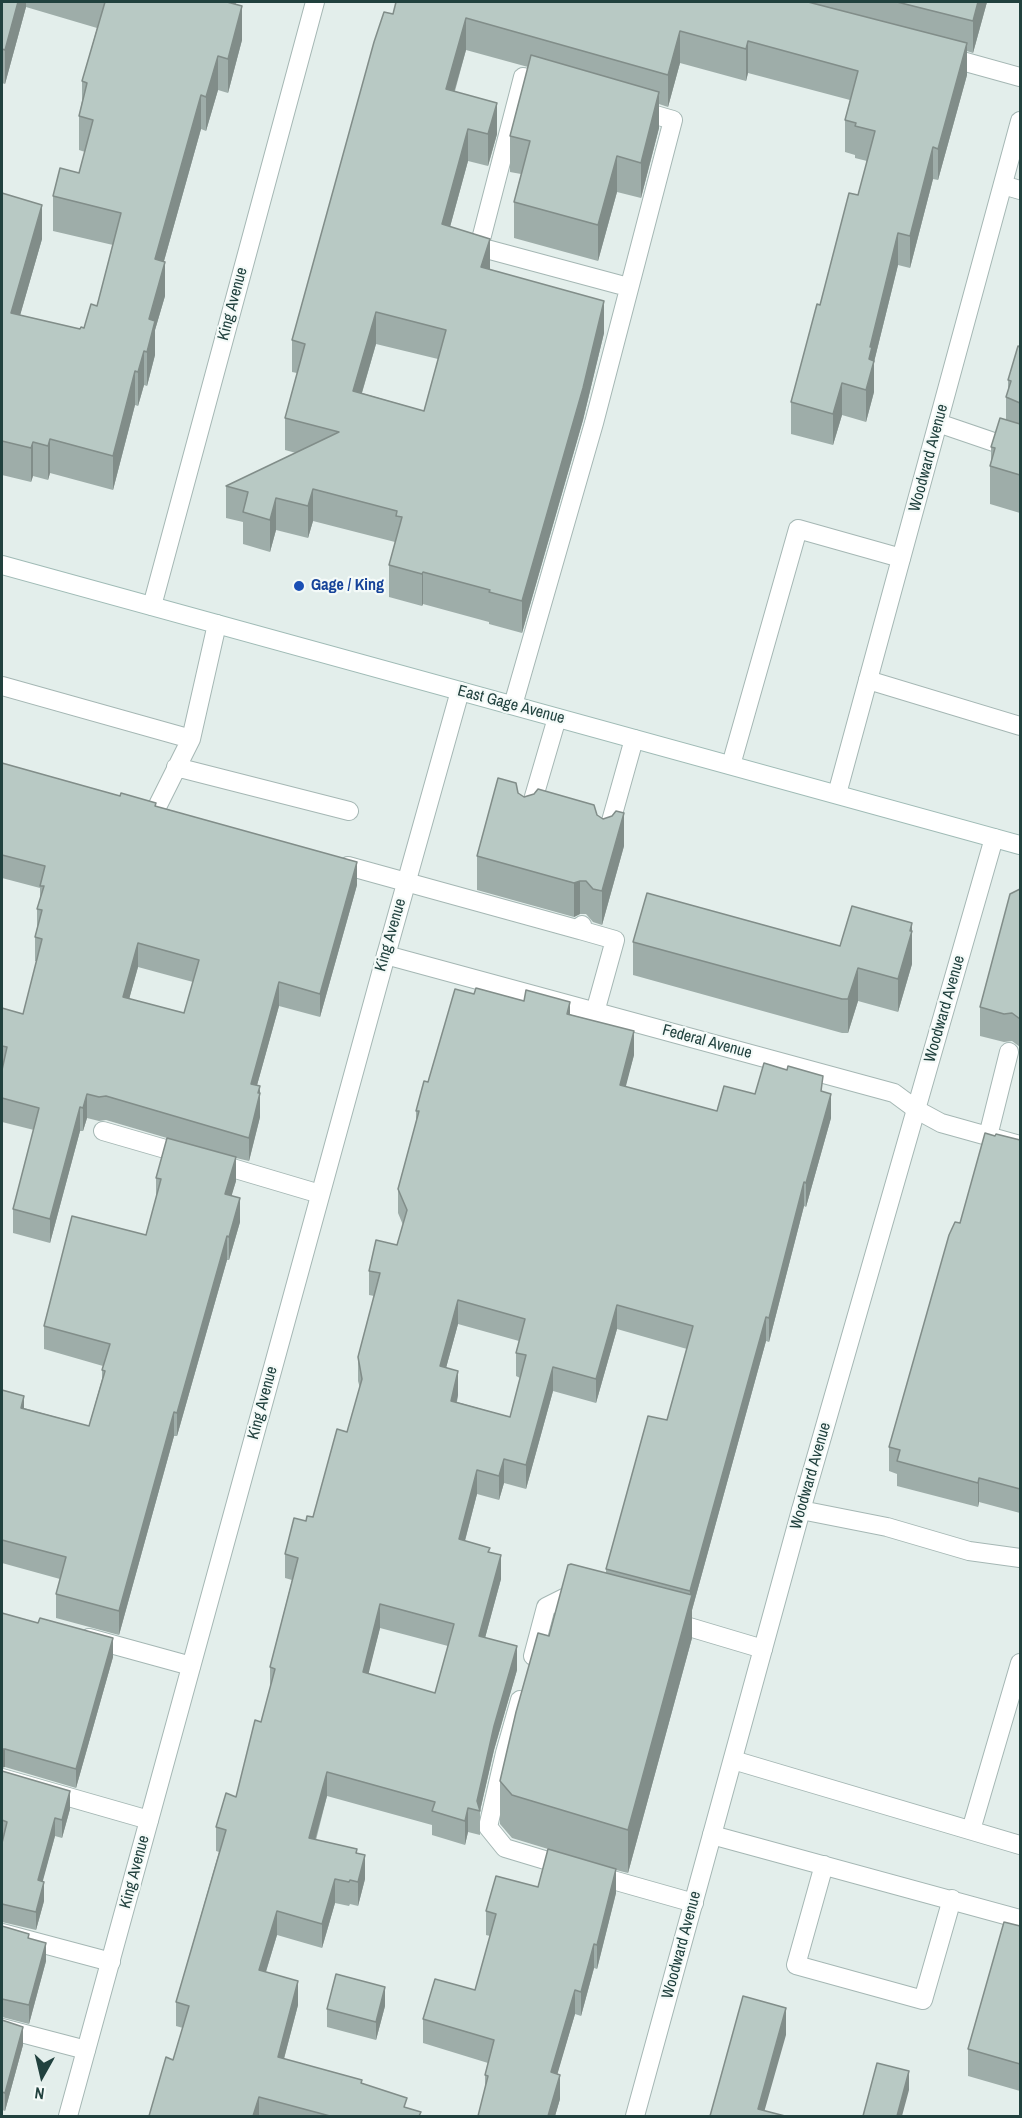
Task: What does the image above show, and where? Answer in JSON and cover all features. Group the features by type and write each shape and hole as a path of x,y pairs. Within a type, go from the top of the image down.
{"street":[{"name":"King Avenue","path":"152,606 315,2"},
{"path":"927,52 1020,77"},
{"path":"569,90 523,77 478,247 628,287"},
{"path":"513,705 594,423 673,120 627,107"},
{"name":"Woodward Avenue","path":"837,794 1020,121"},
{"path":"1003,185 1020,190"},
{"path":"938,423 1020,451"},
{"path":"730,765 798,529 901,558"},
{"name":"East Gage Avenue","path":"2,565 1020,845"},
{"path":"122,804 154,813 191,739 216,624"},
{"path":"868,681 1020,726"},
{"path":"2,686 191,739"},
{"name":"King Avenue","path":"68,2116 460,691"},
{"path":"527,819 557,718"},
{"path":"605,841 634,739"},
{"path":"176,767 349,811"},
{"name":"Woodward Avenue","path":"635,2116 801,1510 994,838"},
{"path":"348,866 581,927 615,940 595,1012"},
{"name":"Federal Avenue","path":"386,955 894,1093 916,1110 941,1123 1020,1145"},
{"path":"988,1136 1010,1052"},
{"path":"103,1131 320,1194"},
{"path":"801,1510 887,1527 969,1551 1020,1558"},
{"path":"602,1603 570,1594 546,1607 505,1753 488,1827 505,1848 694,1903"},
{"path":"657,1618 763,1649"},
{"path":"69,1633 191,1666"},
{"path":"971,1830 1020,1663"},
{"path":"733,1760 1020,1845"},
{"path":"2,1778 149,1820"},
{"path":"712,1835 1020,1919"},
{"path":"824,1865 796,1965 923,2000 951,1899"},
{"path":"2,1933 111,1962"},
{"path":"2,2028 86,2050"}],"building":[{"path":"2,2 18,2 5,50 2,49"},
{"path":"105,2 227,2 242,6 228,59 218,56 206,97 201,95 155,259 165,262 149,319 155,321 147,352 144,351 138,372 135,371 113,456 50,439 48,446 33,442 31,448 2,441 2,193 42,205 11,313 80,329 84,328 91,304 97,306 121,213 53,196 60,168 79,173 93,120 79,116 87,83 82,81"},
{"path":"396,2 808,2 967,43 938,149 933,147 910,236 898,233 870,347 872,347 869,359 874,361 866,390 842,383 833,414 791,402 817,304 820,305 849,193 858,195 875,131 855,126 856,123 845,120 858,71 748,41 746,49 680,31 668,75 466,18 446,89 497,103 488,134 468,129 442,224 490,239 481,267 604,301 583,388 522,601 489,592 490,590 389,565 402,517 396,516 397,511 313,489 308,506 276,498 270,520 243,512 248,492 226,486 339,432 285,418 305,344 292,340 374,42 384,12 393,14","holes":["376,312 446,330 424,411 353,391"]},
{"path":"897,2 978,2 973,21"},
{"path":"531,55 659,92 641,163 617,156 598,225 514,202 530,141 510,136"},
{"path":"1018,346 1020,347 1020,403 1006,397 1011,381 1008,380"},
{"path":"1000,418 1020,424 1020,475 990,466 995,448 991,447"},
{"path":"2,763 120,796 121,793 156,803 155,806 357,862 320,994 279,982 251,1084 260,1086 258,1093 260,1093 249,1138 106,1096 87,1094 83,1108 80,1107 50,1219 13,1209 39,1108 2,1098 2,1070 7,1047 2,1046 2,1008 23,1014 42,939 35,937 42,910 37,909 44,886 40,886 45,866 2,855","holes":["138,943 199,960 184,1013 123,997"]},
{"path":"498,778 516,783 518,793 524,797 534,794 538,789 594,805 597,815 603,819 612,816 616,811 624,813 602,891 593,889 586,881 574,883 477,856"},
{"path":"1020,889 1020,1019 1012,1013 1004,1014 980,1007 1010,894"},
{"path":"647,893 840,946 852,906 912,923 910,931 912,931 898,979 858,968 848,999 842,999 633,942"},
{"path":"476,988 524,1001 526,990 570,1002 567,1014 634,1031 620,1085 717,1111 724,1086 755,1094 764,1063 787,1070 788,1066 823,1076 821,1091 831,1094 806,1183 804,1182 769,1318 766,1317 690,1591 606,1569 648,1416 667,1420 693,1326 617,1305 596,1379 553,1367 526,1465 504,1459 499,1476 477,1470 459,1539 490,1548 488,1552 501,1555 479,1636 517,1646 494,1726 477,1801 480,1811 468,1808 465,1821 432,1811 435,1802 327,1772 309,1838 357,1849 356,1853 365,1855 358,1882 335,1879 322,1924 277,1911 259,1970 298,1981 278,2057 362,2080 361,2083 407,2098 404,2107 421,2112 419,2116 330,2116 259,2097 253,2116 149,2116 166,2057 173,2060 189,2006 176,2002 226,1830 216,1827 226,1793 236,1797 255,1720 261,1722 275,1669 270,1667 298,1558 285,1554 294,1518 306,1521 307,1516 313,1517 337,1429 347,1432 362,1379 358,1357 380,1273 369,1271 376,1240 397,1245 407,1210 398,1189 419,1111 416,1111 424,1081 428,1082 455,989 474,994","holes":["458,1300 525,1319 516,1353 526,1355 510,1417 451,1401 458,1371 440,1366","380,1604 454,1624 435,1693 363,1672"]},
{"path":"985,1133 1020,1140 1020,1489 979,1478 978,1483 897,1461 900,1450 889,1447 949,1235 955,1222 960,1223"},
{"path":"167,1138 236,1157 225,1194 240,1198 177,1413 174,1412 119,1611 56,1594 66,1557 2,1540 2,1390 24,1396 21,1408 89,1426 105,1371 102,1370 110,1344 44,1326 72,1216 146,1235 161,1179 156,1178"},
{"path":"568,1565 692,1595 628,1830 512,1795 500,1781 538,1633 549,1636"},
{"path":"2,1613 38,1623 40,1618 113,1638 76,1769 2,1749"},
{"path":"2,1771 70,1791 62,1820 55,1818 38,1880 44,1882 36,1912 2,1904 2,1843 7,1822 2,1820"},
{"path":"548,1849 616,1869 597,1945 594,1944 581,1992 575,1990 551,2072 560,2075 548,2116 478,2116 494,2040 423,2019 435,1979 475,1990 496,1914 486,1911 496,1876 538,1887"},
{"path":"1004,1922 1020,1926 1020,2064 968,2049"},
{"path":"2,1926 29,1934 28,1938 46,1943 29,2005 2,1999"},
{"path":"336,1974 385,1987 376,2022 327,2009"},
{"path":"743,1996 786,2008 758,2109 785,2116 710,2116"},
{"path":"2,2020 23,2027 5,2093 2,2092"},
{"path":"877,2063 909,2071 897,2116 863,2116"}],"place":[{"name":"Gage / King","path":"299,586"}]}
